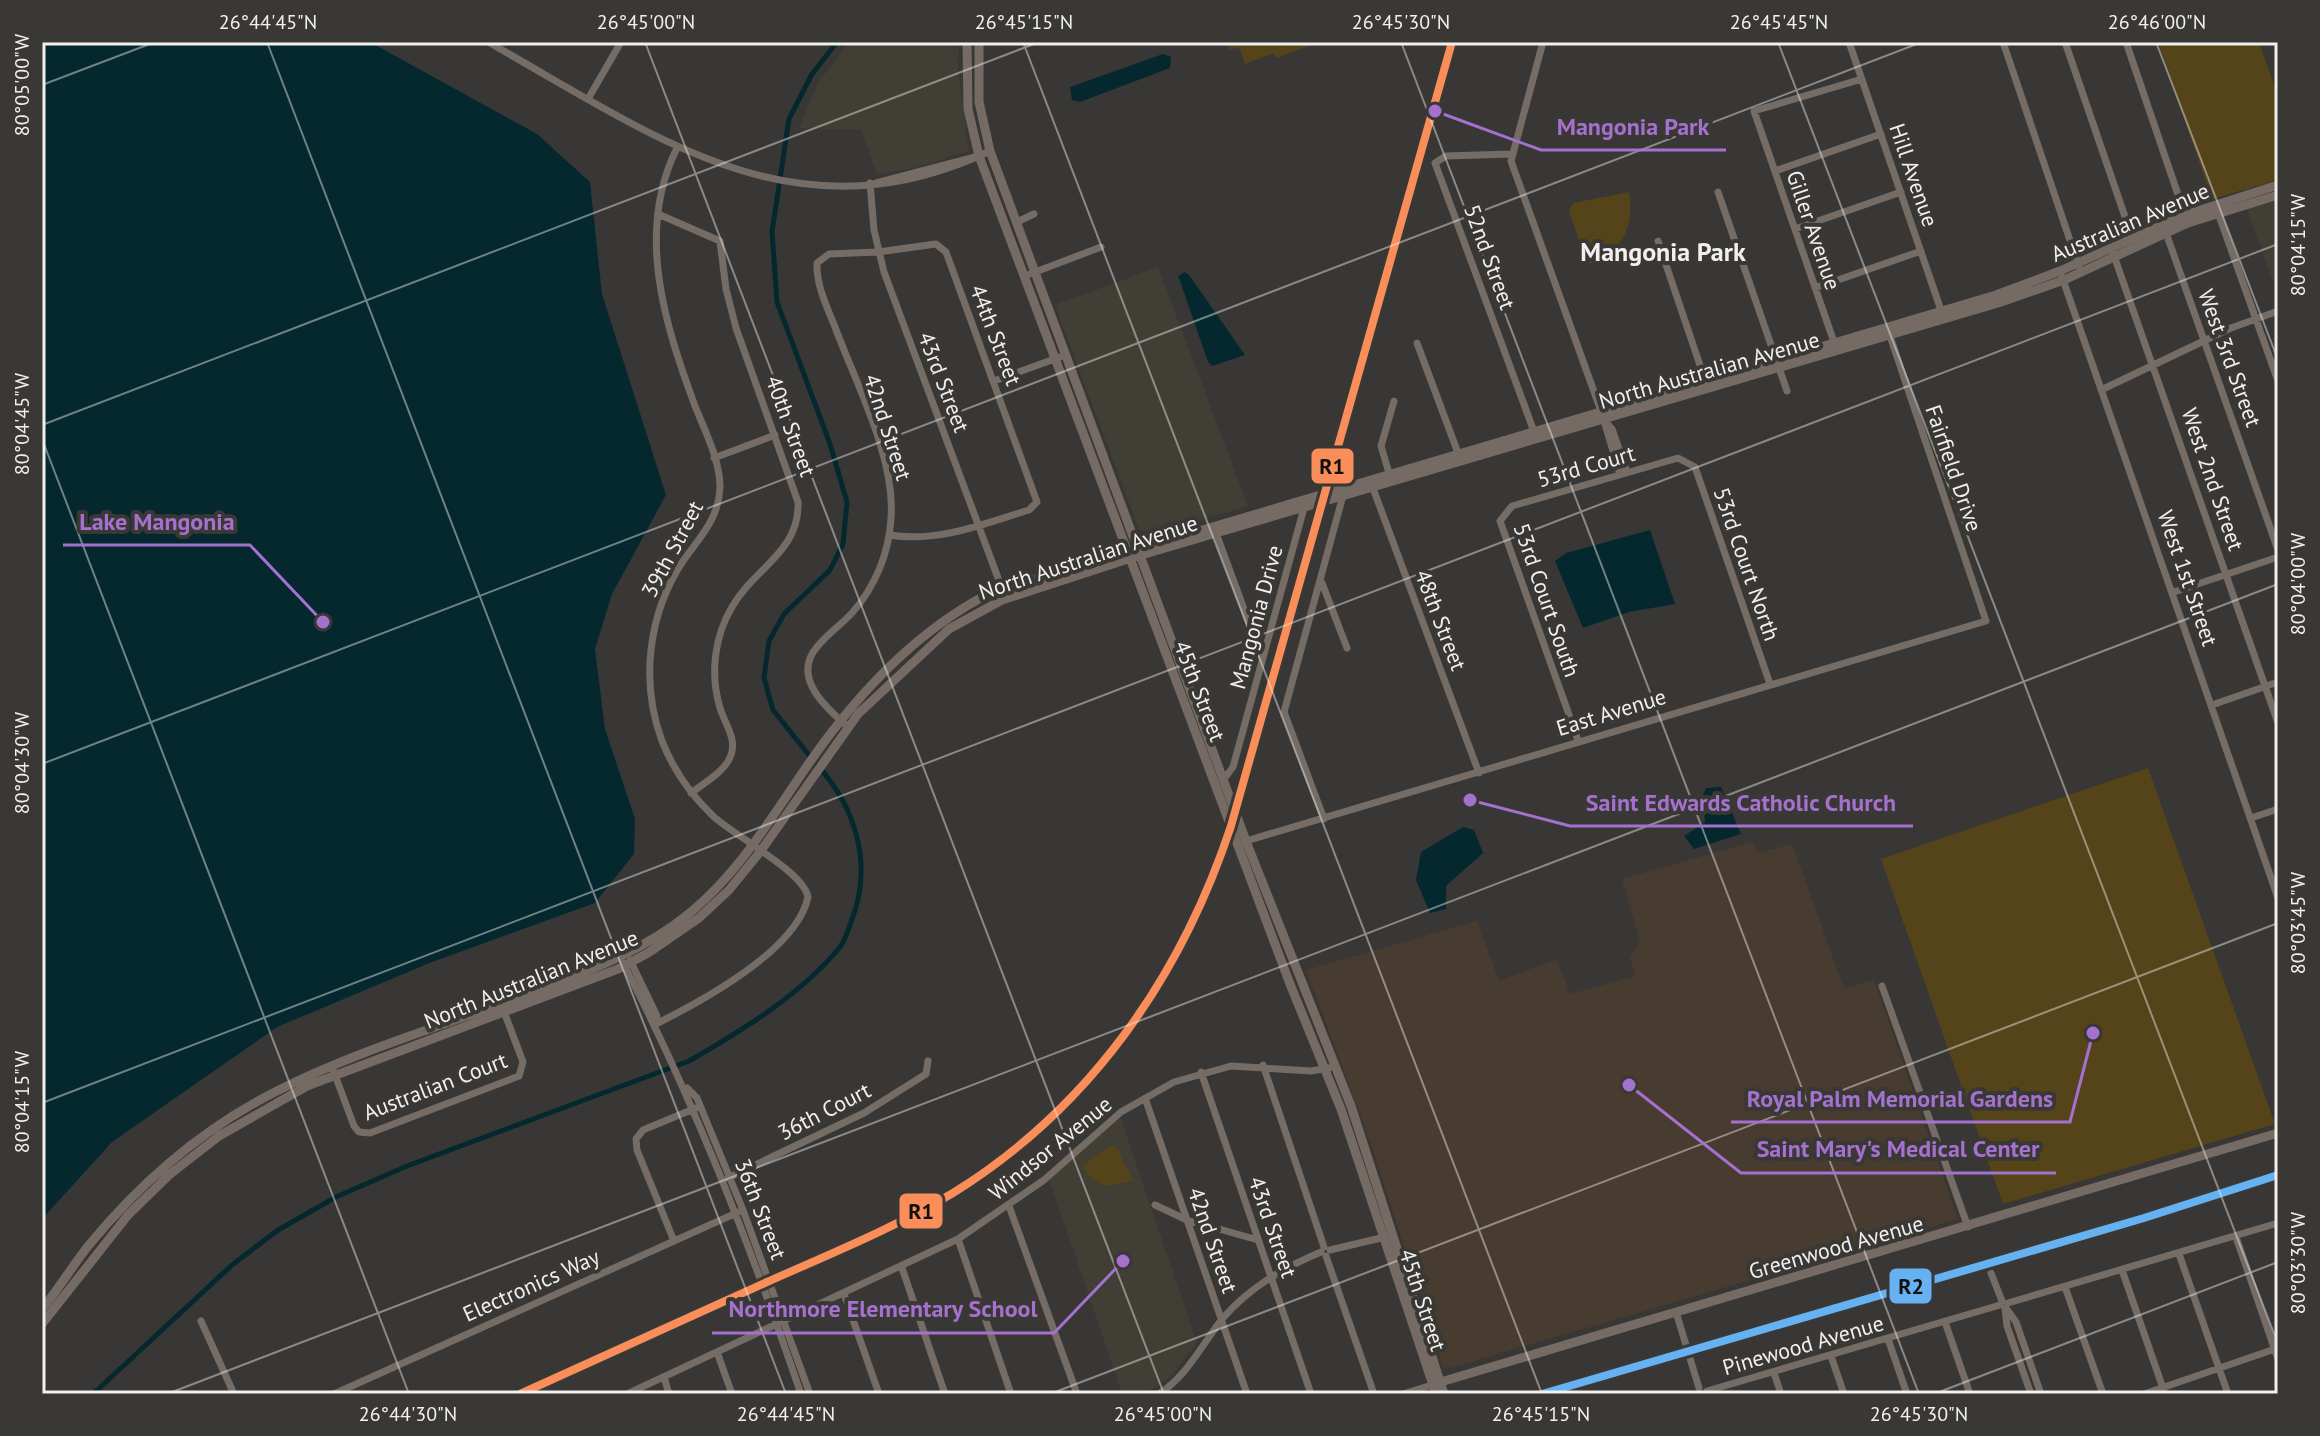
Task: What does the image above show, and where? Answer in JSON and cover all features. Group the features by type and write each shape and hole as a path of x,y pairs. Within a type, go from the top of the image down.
{"main road":[{"name":"45th Street","path":"967,42 968,109 979,156 1055,359 1224,779 1330,1067 1436,1387 1444,1394"},
{"name":"45th Street","path":"979,42 979,102 990,151 1067,355 1134,553 1398,1243 1436,1387"},
{"name":"Australian Avenue","path":"1997,299 2062,276 2164,228 2278,185"},
{"name":"Australian Avenue","path":"2216,209 2278,195"},
{"name":"North Australian Avenue","path":"42,1309 121,1209 176,1157 255,1103 626,960 691,912 757,849 808,772 876,681 935,628 963,608 1134,553 1997,299"},
{"name":"North Australian Avenue","path":"1602,415 1705,380 1778,364"},
{"name":"North Australian Avenue","path":"1371,483 1389,473 1436,464 1458,453 1535,435"},
{"name":"North Australian Avenue","path":"1134,553 1304,508 1344,491"},
{"name":"North Australian Avenue","path":"42,1324 128,1215 183,1162 262,1109 333,1071"},
{"name":"Greenwood Avenue","path":"1436,1387 1676,1312 2278,1133"}],"street":[{"path":"488,42 677,148 721,167 763,178 829,186 873,183 921,178 973,162 979,156"},
{"path":"588,99 621,42"},
{"path":"1543,42 1511,154 1602,415 1612,429 1624,473"},
{"name":"Hill Avenue","path":"1849,42 1943,315"},
{"path":"2003,42 2080,267"},
{"path":"2065,42 2134,241"},
{"path":"2126,42 2186,219"},
{"name":"Giller Avenue","path":"1836,347 1754,111 1862,79"},
{"path":"1775,171 1881,134"},
{"name":"39th Street","path":"677,148 663,181 658,214 657,261 664,313 714,458 720,486 717,508 710,525 669,585 657,617 650,662 656,723 674,767 691,793 713,816 757,849"},
{"path":"873,183 990,151"},
{"name":"52nd Street","path":"1511,154 1446,156 1435,163 1535,435"},
{"path":"904,175 921,178"},
{"name":"43rd Street","path":"873,183 878,252 1004,593"},
{"path":"1718,192 1778,364"},
{"path":"1795,229 1901,192"},
{"path":"2216,209 2278,381"},
{"name":"40th Street","path":"658,214 720,241 731,311 797,493 797,524 786,547 740,594 723,625 715,662 715,685 732,737 732,753 722,769 691,793"},
{"path":"1017,222 1034,214"},
{"name":"West 3rd Street","path":"2164,228 2278,550"},
{"path":"1658,241 1705,380"},
{"name":"44th Street","path":"878,252 940,245 946,252 1037,498 1029,510 978,525"},
{"path":"1024,276 1101,247"},
{"path":"1815,288 1921,251"},
{"name":"West 2nd Street","path":"2113,251 2278,723"},
{"name":"42nd Street","path":"844,724 813,690 808,674 810,660 818,645 853,612 871,587 889,535 892,503 887,471 824,298 817,269 819,259 825,255 878,252"},
{"name":"West 1st Street","path":"2062,276 2278,898"},
{"path":"2103,389 2205,340 2278,311"},
{"name":"Fairfield Drive","path":"1888,331 1986,621"},
{"path":"1417,343 1458,453"},
{"path":"994,381 1067,355"},
{"path":"1389,473 1381,446 1394,401"},
{"path":"714,458 775,435"},
{"name":"53rd Court","path":"1501,517 1512,506 1674,459 1686,459"},
{"name":"53rd Court North","path":"1686,459 1695,467 1770,684"},
{"name":"48th Street","path":"1371,483 1479,773"},
{"path":"1324,819 1284,712 1344,491"},
{"name":"Mangonia Drive","path":"1224,779 1233,767 1304,508"},
{"name":"53rd Court South","path":"1501,517 1501,531 1578,740"},
{"path":"889,535 930,538 978,525"},
{"path":"1216,533 1263,660"},
{"path":"2174,592 2278,557"},
{"path":"1321,583 1347,648"},
{"name":"East Avenue","path":"1246,841 1986,621"},
{"path":"2212,705 2278,682"},
{"path":"2251,818 2278,809"},
{"path":"656,1024 739,974 787,934 801,915 808,897 806,886 757,849"},
{"name":"36th Street","path":"626,960 657,1016 656,1024 697,1108 810,1394"},
{"path":"1882,986 1968,1227"},
{"name":"Australian Court","path":"333,1071 354,1126 363,1133 501,1084 519,1076 523,1066 502,1007"},
{"name":"36th Court","path":"726,1178 881,1103 926,1074 928,1061"},
{"path":"1263,1065 1374,1394"},
{"name":"Windsor Avenue","path":"627,1394 902,1268 958,1239 1061,1167 1121,1112 1145,1098 1201,1072 1263,1065 1311,1071 1330,1067"},
{"name":"43rd Street","path":"1201,1072 1311,1394"},
{"name":"42nd Street","path":"1145,1098 1247,1394"},
{"path":"674,1241 637,1150 636,1139 643,1130 697,1108"},
{"path":"1155,1205 1187,1220 1258,1240"},
{"path":"1009,1206 1077,1394"},
{"name":"Electronics Way","path":"334,1394 740,1212"},
{"name":"Pinewood Avenue","path":"1701,1392 2278,1223"},
{"path":"1159,1394 1177,1382 1221,1320 1270,1276 1325,1251 1385,1237"},
{"path":"2236,1237 2278,1359"},
{"path":"958,1239 1011,1394"},
{"path":"2179,1254 2228,1394"},
{"path":"902,1268 945,1394"},
{"path":"2122,1270 2164,1391"},
{"path":"1991,1273 2004,1305 2016,1322 2041,1394"},
{"path":"2065,1287 2103,1394"},
{"path":"844,1294 879,1394"},
{"path":"2004,1305 2007,1326 2031,1394"},
{"path":"1676,1312 1701,1392"},
{"path":"201,1321 234,1394"},
{"path":"1945,1322 1970,1394"},
{"name":"36th Street","path":"781,1323 801,1394"},
{"path":"1888,1339 1907,1394"},
{"path":"2144,1394 2164,1391 2275,1349"},
{"path":"717,1352 732,1394"},
{"path":"1831,1356 1844,1394"},
{"path":"1774,1373 1781,1394"},
{"path":"664,1377 669,1394"},
{"path":"1177,1382 1181,1394"},
{"name":"Greenwood Avenue","path":"1403,1394 1436,1387"}],"shaded area":[{"path":"849,42 959,42 958,71 969,151 914,168 877,174 861,130 799,128 818,83"},
{"path":"1227,42 1319,42 1276,58 1274,53 1245,64 1239,47 1230,50"},
{"path":"2158,42 2259,42 2278,96 2278,180 2212,199"},
{"path":"1629,192 1630,216 1623,237 1609,254 1587,264 1569,211 1573,203"},
{"path":"2278,201 2278,296 2247,209"},
{"path":"1158,267 1248,506 1149,535 1139,529 1055,305"},
{"path":"2148,768 2275,1124 2003,1204 1881,859"},
{"path":"1752,842 1758,853 1792,844 1844,988 1874,980 1958,1219 1450,1368 1443,1367 1371,1144 1306,970 1477,921 1499,981 1557,959 1570,994 1635,976 1630,958 1640,941 1622,879"},
{"path":"1120,1116 1197,1343 1170,1378 1144,1394 1122,1394 1049,1179"},
{"path":"1111,1145 1116,1147 1133,1181 1105,1186 1092,1179 1082,1166"}],"water":[{"path":"42,42 370,42 537,134 590,182 602,294 666,495 612,594 595,649 605,729 635,819 634,854 595,903 432,962 277,1027 112,1142 42,1219"},
{"path":"1163,54 1171,57 1170,68 1080,102 1072,100 1070,87"},
{"path":"1185,272 1245,355 1212,366 1208,362 1178,276"},
{"path":"1650,530 1675,604 1629,612 1583,628 1555,561 1566,553"},
{"path":"1721,787 1741,834 1694,849 1684,836 1705,822 1703,795 1706,788"},
{"path":"1463,827 1474,830 1483,853 1446,886 1446,909 1430,913 1416,880 1421,852"}],"waterway":[{"path":"812,759 773,710 764,678 769,641 784,614 830,570 843,544 847,502 830,444 777,302 772,232 789,119 812,74 837,42"},
{"path":"93,1394 232,1265 278,1230 336,1197 407,1166 689,1061 750,1024 808,980 844,941 858,899 861,878 857,838 851,819 831,782 818,766"}],"transit line":[{"name":"R1","path":"520,1394 862,1240 953,1193 1002,1159 1047,1121 1088,1079 1125,1034 1186,935 1231,826 1452,42"},
{"name":"R2","path":"1542,1394 2144,1218 2278,1175"}],"place":[{"name":"Mangonia Park","path":"1435,111"},
{"name":"Lake Mangonia","path":"323,622"},
{"name":"Saint Edwards Catholic Church","path":"1470,800"},
{"name":"Royal Palm Memorial Gardens","path":"2093,1033"},
{"name":"Saint Mary's Medical Center","path":"1629,1085"},
{"name":"Northmore Elementary School","path":"1123,1261"}],"district":[{"name":"Mangonia Park","path":"1663,251"}]}
